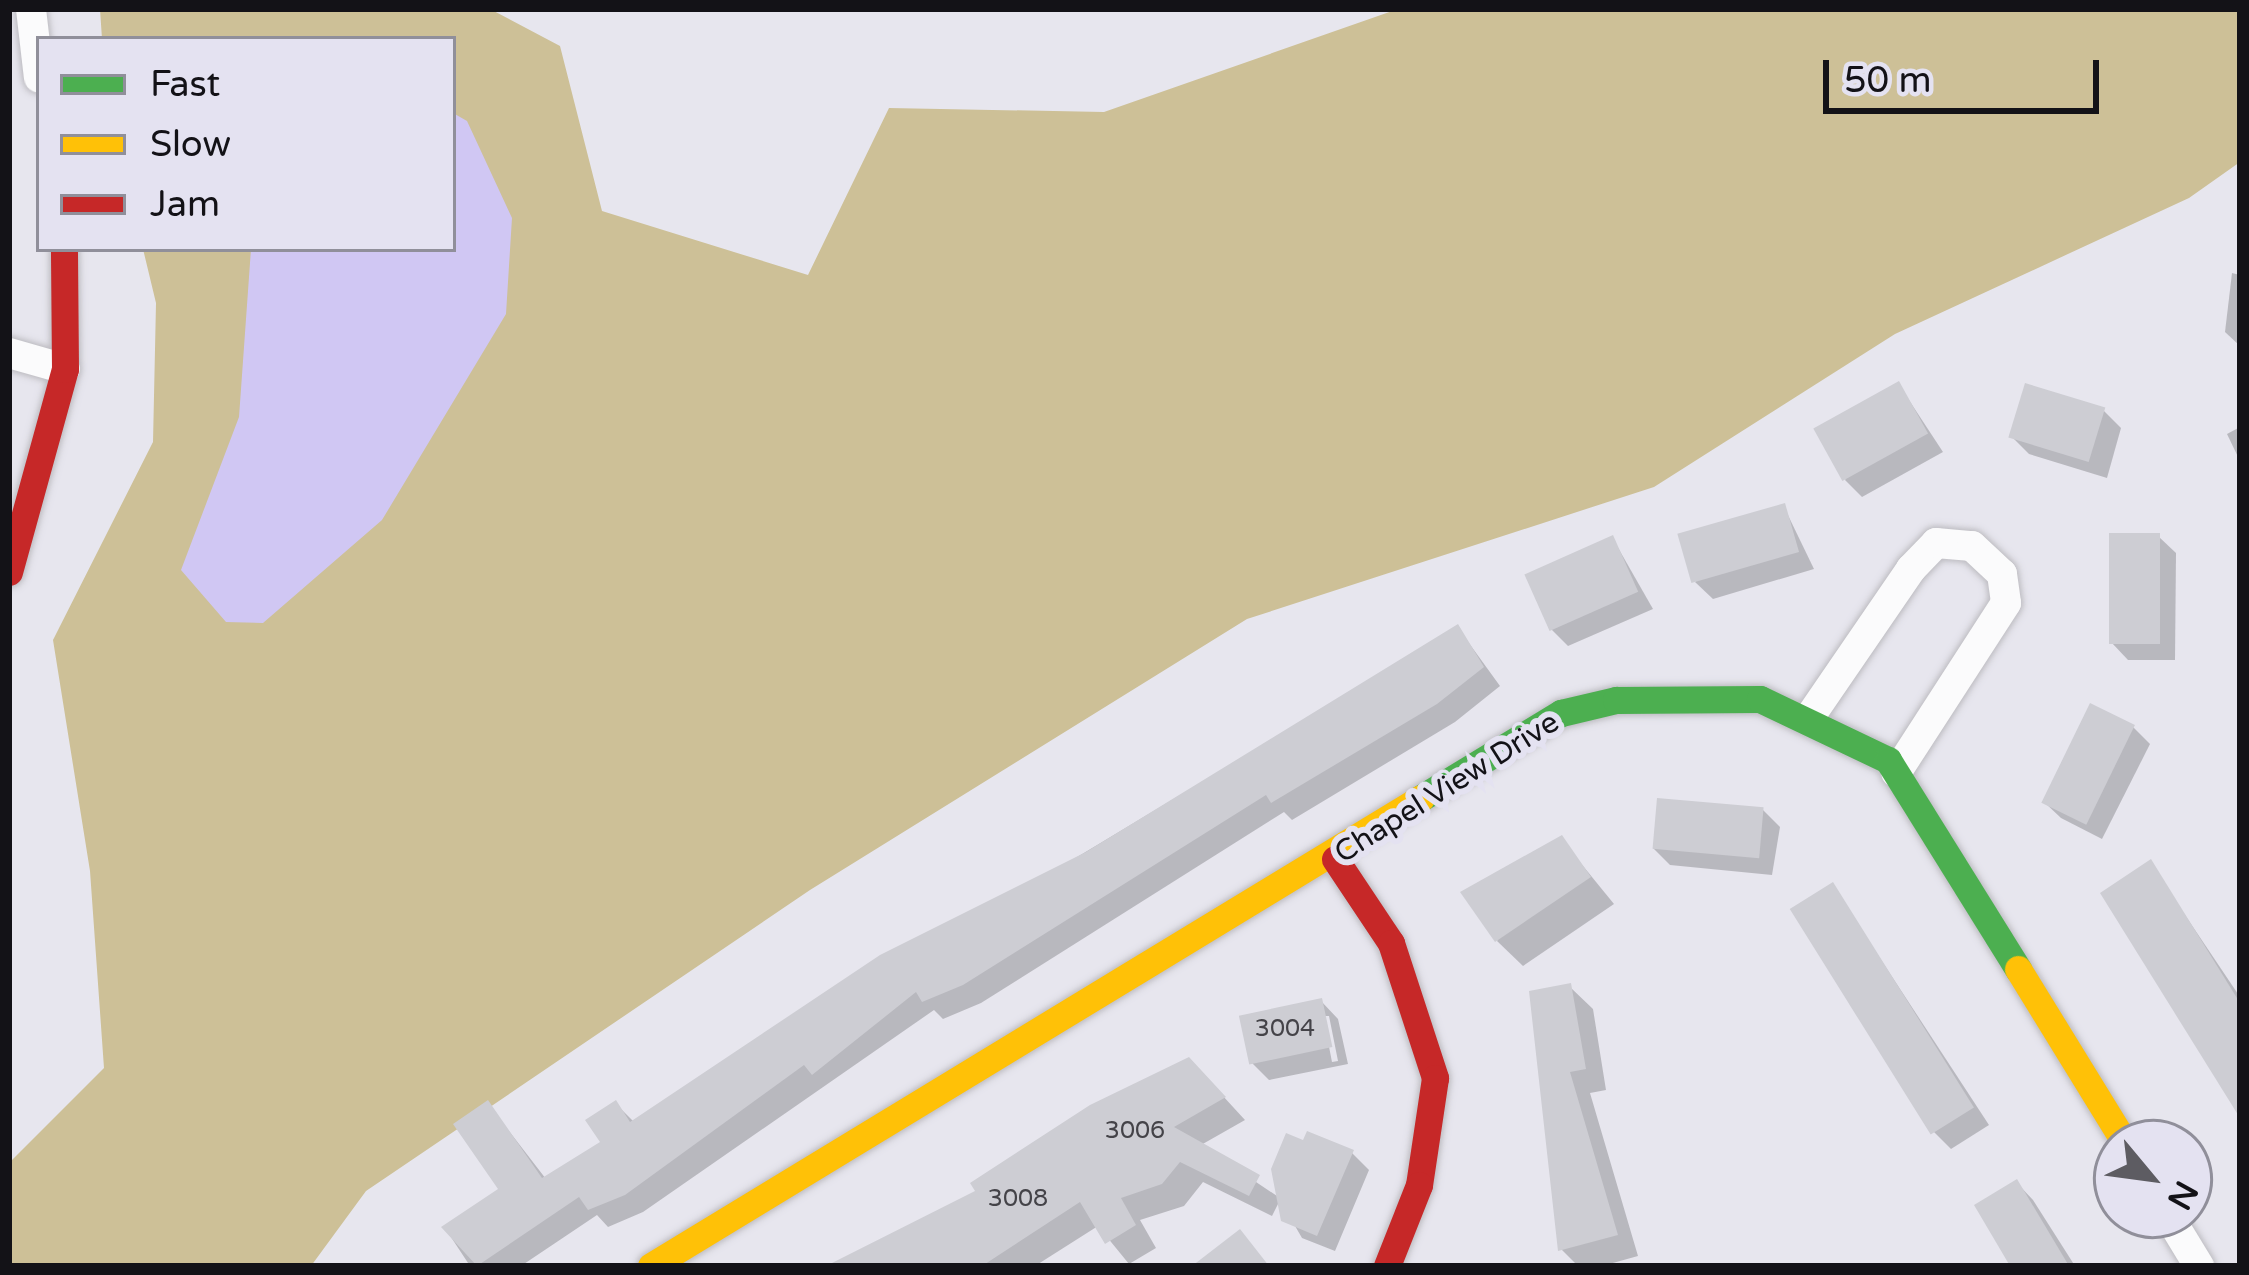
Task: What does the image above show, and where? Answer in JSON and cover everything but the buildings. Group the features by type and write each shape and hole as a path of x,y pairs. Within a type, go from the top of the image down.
{"street":[{"path":"31,9 36,52"},
{"path":"9,572 65,368 64,252"},
{"path":"9,353 65,368"},
{"path":"1809,718 1911,569 1936,543 1972,546 2002,574 2006,603 1896,773"},
{"name":"Chapel View Drive","path":"651,1266 1335,859 1561,713 1616,700 1760,699 1809,718 1896,773 2110,1119"},
{"path":"1335,859 1391,943 1435,1078 1419,1185 1397,1263"},
{"path":"2183,1239 2199,1266"}],"shaded area":[{"path":"100,9 490,9 560,46 602,211 808,275 889,108 1104,112 1398,9 2240,9 2240,162 2189,198 1895,334 1654,487 1247,619 810,890 366,1191 311,1266 9,1266 9,1163 104,1068 90,871 53,640 153,442 156,303 144,252 456,252 456,36 102,36"},
{"path":"456,115 467,121 512,218 506,314 382,520 263,623 226,622 181,570 239,417 251,252 456,252"}],"traffic: fast":[{"path":"1421,798 1561,713 1616,700 1760,699 1888,760 2018,969"}],"traffic: slow":[{"path":"651,1266 1421,798"},
{"path":"2018,969 2110,1119"}],"traffic: jam":[{"path":"9,572 65,369 64,252"},
{"path":"1335,859 1391,943 1435,1078 1419,1185 1387,1266"}]}
